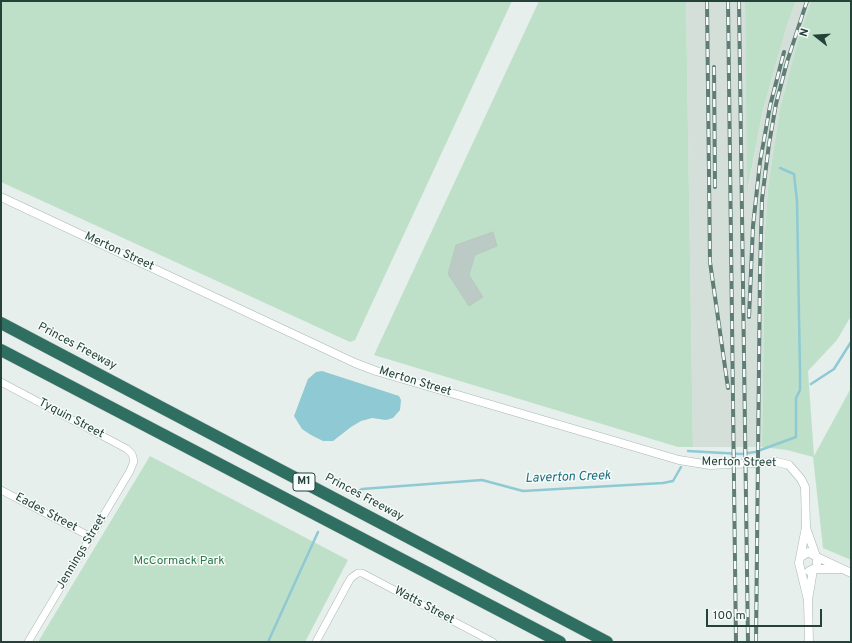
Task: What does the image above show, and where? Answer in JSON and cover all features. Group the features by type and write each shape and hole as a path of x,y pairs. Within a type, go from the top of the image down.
{"highway":[{"name":"Princes Freeway","path":"1,323 607,642"},
{"name":"M1","path":"1,350 560,642"}],"street":[{"name":"Merton Street","path":"1,197 376,371 679,460 710,465 776,462 789,465 801,479 805,487 806,527 801,557"},
{"name":"Tyquin Street","path":"1,382 127,449 132,454 134,461"},
{"name":"Jennings Street","path":"28,642 130,471 134,461"},
{"name":"Eades Street","path":"1,490 91,537"},
{"name":"Merton Street","path":"806,527 816,557"},
{"path":"809,642 808,600 800,566 801,557 808,552 847,571"},
{"path":"808,600 814,569 818,562 816,557"},
{"path":"800,566 807,571 814,569 847,571"},
{"name":"Watts Street","path":"316,642 348,583 355,575 362,573 493,642"}],"shaded area":[{"path":"686,1 745,1 748,189 763,110 787,25 796,1 811,1 798,40 780,108 768,187 765,232 762,447 693,447"}],"green space":[{"path":"1,1 512,1 355,340 350,342 1,182"},
{"path":"539,1 686,1 693,447 678,447 374,355"},
{"path":"745,1 796,1 787,25 763,110 747,192"},
{"path":"811,1 851,1 851,316 837,340 808,371 814,456 851,388 851,560 823,548 813,457 787,450 762,447 765,232 768,187 780,108 798,40"},
{"name":"McCormack Park","path":"150,456 348,560 305,642 38,642"}],"water":[{"path":"322,371 399,396 401,400 400,410 393,418 386,420 372,418 361,421 333,441 323,441 311,435 302,429 294,416 308,379 316,372"}],"building":[{"path":"493,232 497,246 475,255 469,275 483,297 469,306 448,274 456,245"}],"waterway":[{"path":"688,451 741,454 755,452 796,437 796,398 800,390 797,201 794,174 780,168"},
{"name":"Laverton Creek","path":"811,384 834,369 851,342"},
{"name":"Laverton Creek","path":"354,493 362,489 482,480 523,491 663,483 673,481 681,467"},
{"name":"Laverton Creek","path":"268,642 318,532"}],"railway":[{"path":"707,1 710,262 728,388"},
{"path":"728,1 736,642"},
{"path":"739,1 748,642"},
{"path":"756,642 762,199 776,104 787,62 807,1"},
{"path":"749,317 753,226 760,162 770,106 784,52"},
{"path":"714,67 715,187"}]}
